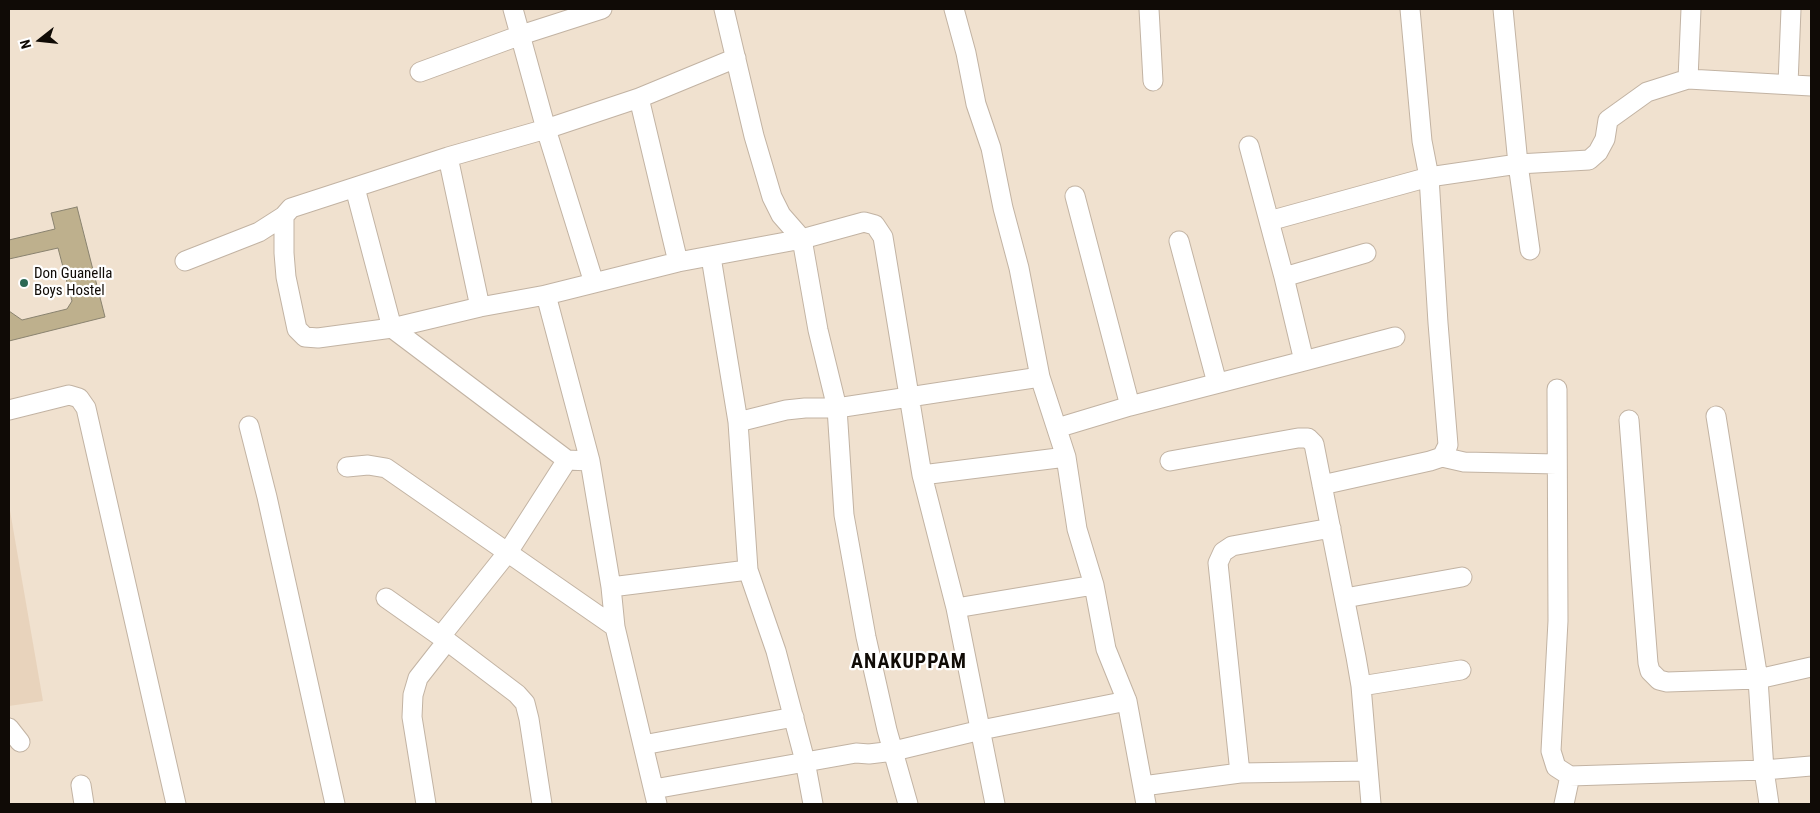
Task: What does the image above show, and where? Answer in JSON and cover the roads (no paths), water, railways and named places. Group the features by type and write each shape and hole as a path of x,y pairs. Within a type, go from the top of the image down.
{"street":[{"path":"513,9 546,129 594,283"},
{"path":"420,72 521,35 602,9"},
{"path":"724,9 772,198 781,215 802,239 818,330 837,408 844,515 866,637 887,730 908,804"},
{"path":"954,9 966,53 976,104 991,148 1003,208 1019,268 1040,376 1066,457 1077,529 1094,585 1106,649 1127,701 1146,804"},
{"path":"1149,9 1154,81"},
{"path":"1410,9 1422,142 1429,177 1438,323 1448,435 1448,445 1442,457"},
{"path":"1503,9 1518,164 1530,250"},
{"path":"1688,78 1691,9"},
{"path":"1788,84 1790,9"},
{"path":"185,261 259,232 284,216 291,208 448,157 546,129 639,98 736,58"},
{"path":"1270,221 1429,177 1518,164 1589,160 1598,152 1605,139 1608,120 1647,92 1688,78 1811,86"},
{"path":"639,98 678,262"},
{"path":"1249,146 1270,221 1304,361"},
{"path":"448,157 480,307"},
{"path":"356,188 392,328 567,460 590,461"},
{"path":"1075,196 1130,406"},
{"path":"284,216 286,277 297,329 305,337 318,338 392,328 480,307 546,295 678,262 802,239 864,222 875,226 883,236 922,475 956,608 996,804"},
{"path":"1179,241 1217,383"},
{"path":"1284,277 1366,253"},
{"path":"711,257 738,422 748,570 776,651 805,761 813,804"},
{"path":"546,295 590,461 611,587 615,627 656,797 805,761 856,752 868,754 894,751 981,730 1127,701"},
{"path":"1057,428 1130,406 1395,337"},
{"path":"738,422 786,410 837,408 1040,376"},
{"path":"1557,388 1558,621 1551,752 1556,767 1570,776 1764,770 1811,766"},
{"path":"9,410 69,395 79,398 86,408 176,804"},
{"path":"1716,416 1758,679 1764,770 1769,804"},
{"path":"1629,420 1650,671 1659,680 1667,682 1758,679 1811,667"},
{"path":"249,426 269,507 335,804"},
{"path":"1170,462 1298,438 1308,438 1314,444 1346,598 1360,686 1371,804"},
{"path":"922,475 1066,457"},
{"path":"1322,485 1442,457 1464,462 1557,464"},
{"path":"426,804 412,717 413,696 418,678 444,639 508,552 567,460"},
{"path":"347,467 368,465 386,468 615,627"},
{"path":"1240,773 1218,563 1223,552 1232,546 1331,528"},
{"path":"611,587 748,570"},
{"path":"1346,598 1462,577"},
{"path":"956,608 1094,585"},
{"path":"386,598 517,694 525,703 542,804"},
{"path":"1360,686 1462,670"},
{"path":"643,745 794,717"},
{"path":"1143,786 1240,773 1368,771"},
{"path":"1564,804 1570,776"},
{"path":"81,785 84,804"}],"place":[{"name":"Don Guanella Boys Hostel","path":"24,283"}],"district":[{"name":"ANAKUPPAM","path":"909,663"}]}
